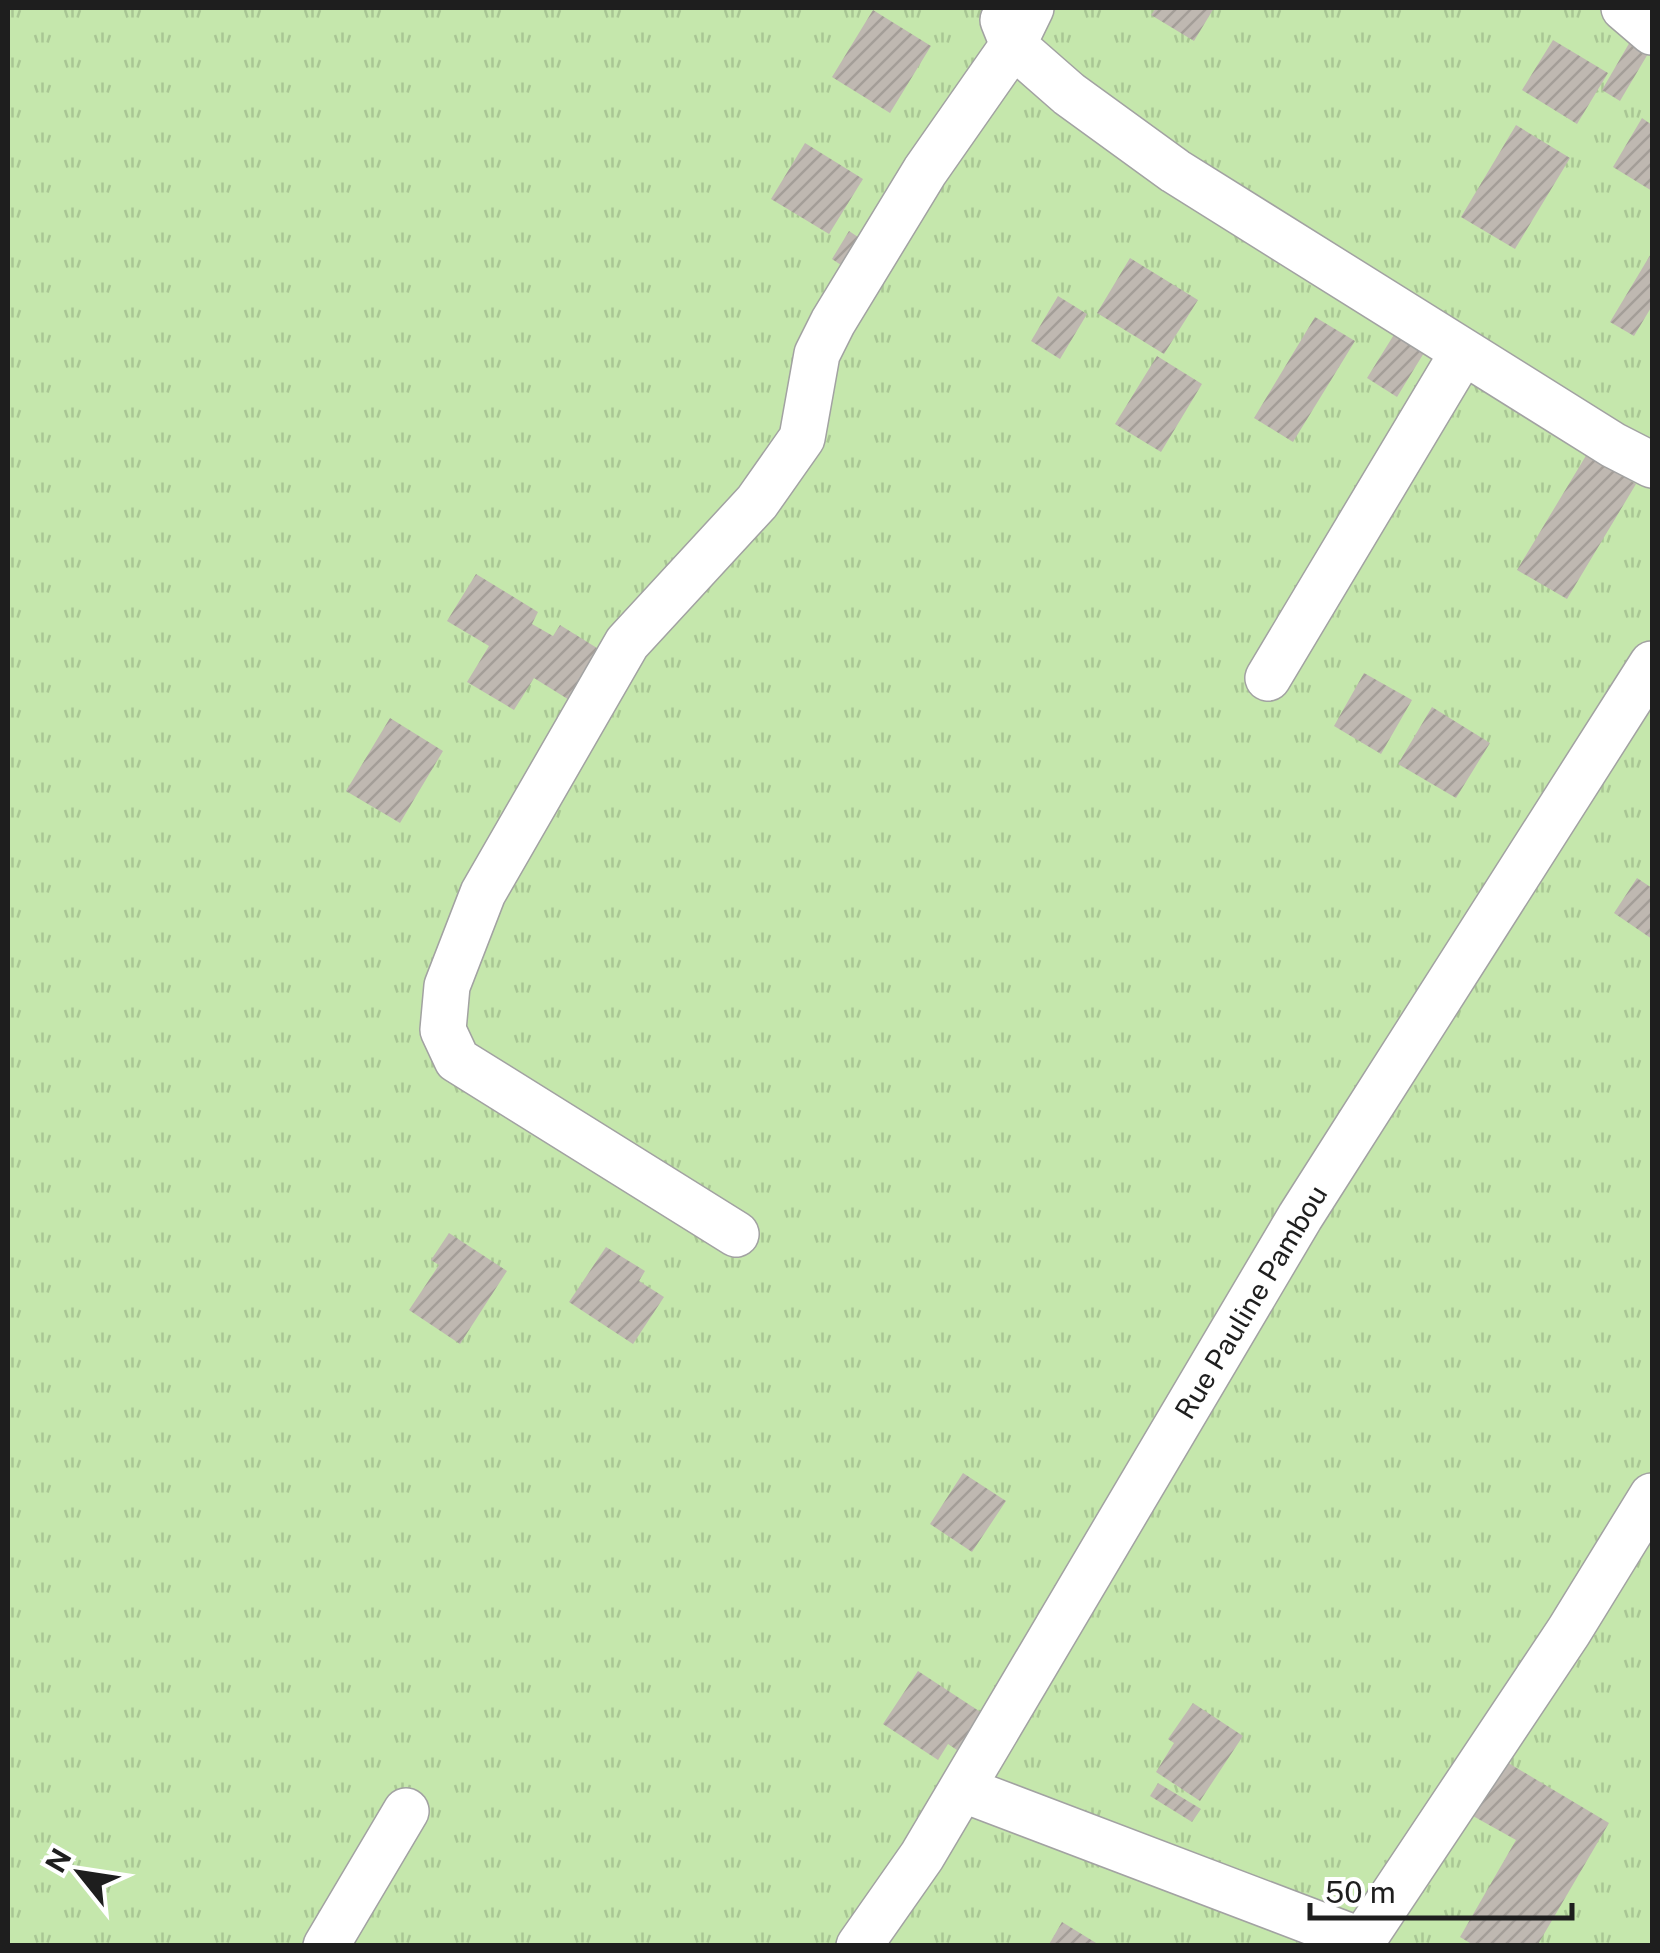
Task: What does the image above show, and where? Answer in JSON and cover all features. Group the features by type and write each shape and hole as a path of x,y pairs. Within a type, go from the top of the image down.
{"street":[{"path":"1624,8 1652,32"},
{"path":"736,1234 456,1060 443,1030 447,986 482,893 627,644 757,502 802,438 817,354 1014,20 1069,94 1175,171 1463,352 1652,464"},
{"path":"1268,678 1463,352"},
{"name":"Rue Pauline Pambou","path":"858,1946 922,1856 1300,1217 1652,664"},
{"path":"962,1788 1360,1943 1569,1631 1652,1496"},
{"path":"326,1946 406,1811"}],"green space":[{"path":"8,8 1652,8 1652,1945 8,1945"}],"building":[{"path":"1156,8 1214,8 1194,41 1151,15"},
{"path":"873,10 931,46 890,113 832,77"},
{"path":"1638,28 1652,47 1620,101 1602,90"},
{"path":"1553,40 1608,73 1577,124 1522,90"},
{"path":"1642,118 1652,125 1652,191 1613,167"},
{"path":"1516,125 1570,158 1515,249 1461,217"},
{"path":"805,143 863,179 829,234 771,199"},
{"path":"849,231 864,241 847,269 832,259"},
{"path":"1652,252 1652,306 1634,336 1610,322"},
{"path":"1130,258 1198,300 1164,354 1097,313"},
{"path":"1058,296 1087,314 1060,359 1031,341"},
{"path":"1315,317 1355,341 1293,442 1254,418"},
{"path":"1400,325 1430,343 1397,397 1367,378"},
{"path":"1157,356 1202,384 1161,452 1115,424"},
{"path":"1587,454 1636,484 1567,599 1517,570"},
{"path":"476,574 538,612 532,624 553,636 560,625 605,653 574,703 534,678 514,710 467,682 489,646 447,621"},
{"path":"1364,673 1412,700 1381,754 1334,726"},
{"path":"1432,707 1490,743 1456,798 1398,764"},
{"path":"390,718 443,751 400,823 346,791"},
{"path":"1637,878 1652,888 1652,939 1614,913"},
{"path":"449,1233 507,1271 460,1344 409,1310 439,1265 431,1260"},
{"path":"606,1247 645,1271 639,1281 664,1297 633,1344 569,1302"},
{"path":"963,1473 1006,1501 972,1552 930,1524"},
{"path":"918,1671 982,1713 957,1750 948,1744 938,1760 883,1724"},
{"path":"1193,1703 1243,1736 1200,1801 1156,1772 1174,1743 1168,1739"},
{"path":"1505,1761 1609,1823 1537,1946 1475,1946 1460,1937 1516,1840 1473,1816"},
{"path":"1158,1783 1201,1809 1192,1822 1150,1796"},
{"path":"1062,1922 1101,1946 1048,1946"}]}
